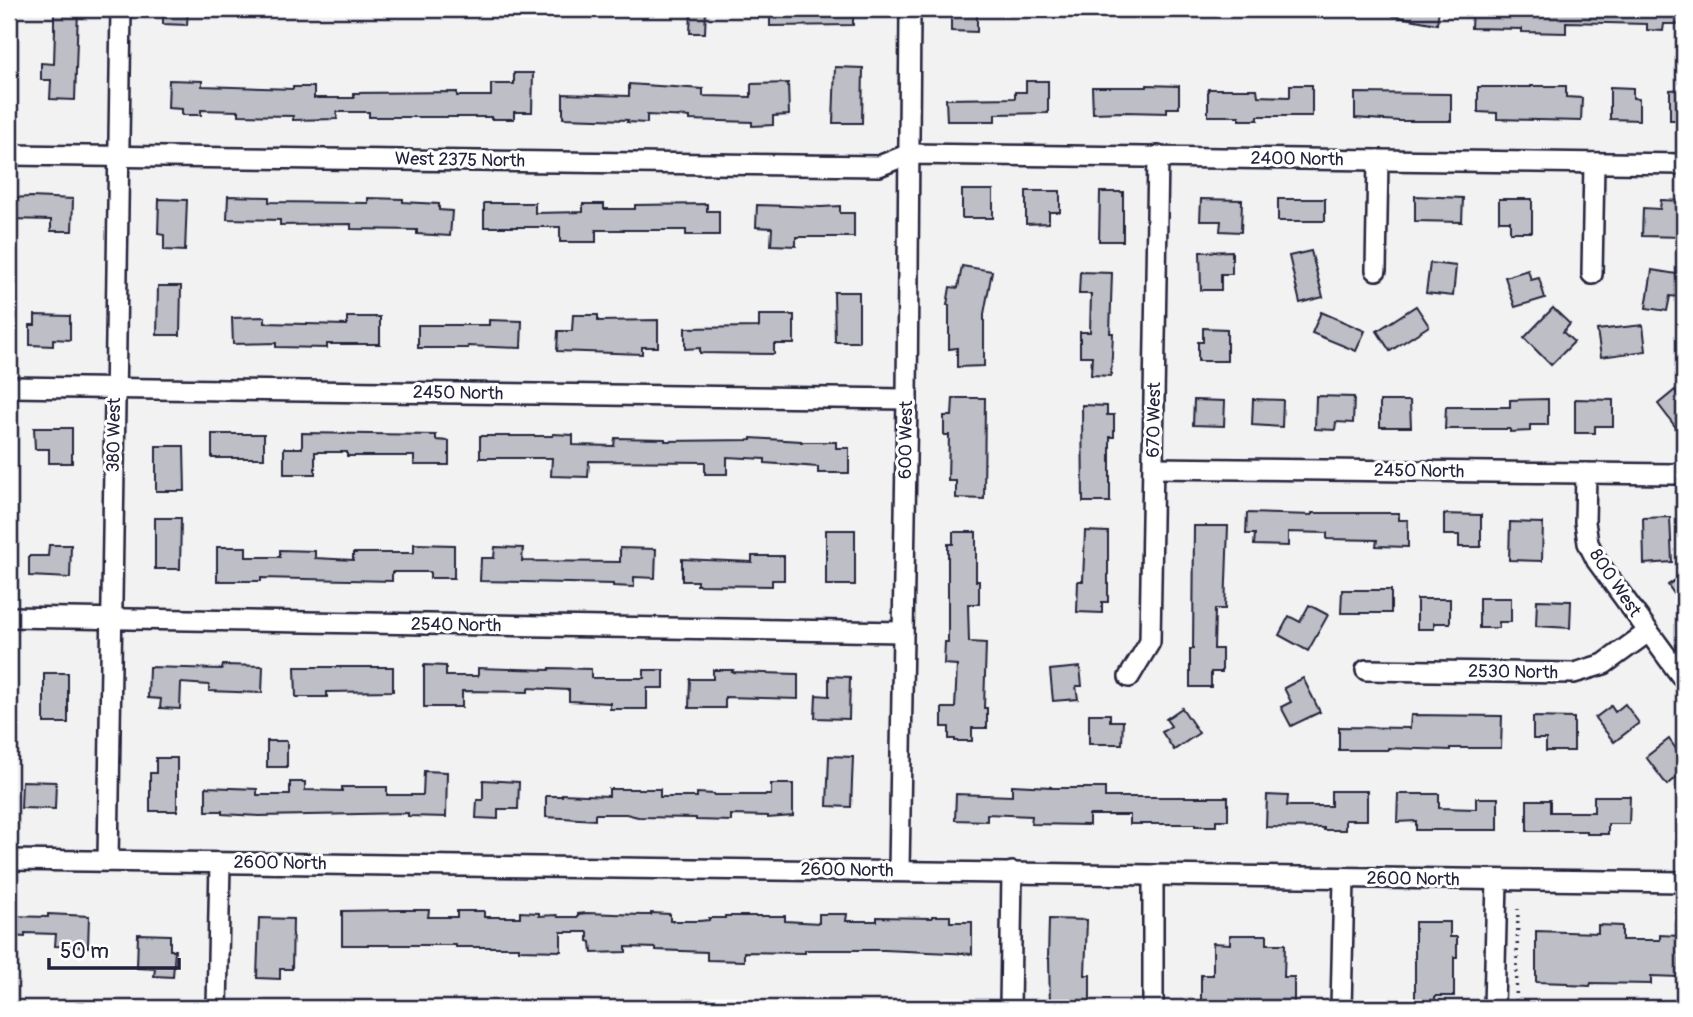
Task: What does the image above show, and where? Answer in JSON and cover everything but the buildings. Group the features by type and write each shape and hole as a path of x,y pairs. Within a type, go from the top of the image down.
{"street":[{"name":"380 West","path":"108,861 121,9"},
{"name":"600 West","path":"899,871 910,9"},
{"name":"West 2375 North","path":"9,155 879,166 909,154"},
{"name":"2400 North","path":"909,154 1684,164"},
{"name":"670 West","path":"1129,677 1150,642 1158,156"},
{"path":"1376,271 1378,160"},
{"path":"1592,274 1594,163"},
{"name":"2450 North","path":"9,387 907,399"},
{"name":"2450 North","path":"1154,468 1674,474 1684,471"},
{"name":"800 West","path":"1586,473 1585,522 1588,542 1597,561 1684,680"},
{"name":"2540 North","path":"9,617 903,632"},
{"name":"2530 North","path":"1366,670 1574,673 1604,664 1648,632"},
{"name":"2600 North","path":"9,860 1684,882"},
{"path":"217,1008 220,863"},
{"path":"1010,1008 1012,872"},
{"path":"1153,875 1153,1008"},
{"path":"1341,1008 1344,878"},
{"path":"1494,1008 1497,880"}],"path":[{"path":"1516,1008 1518,909"}]}
